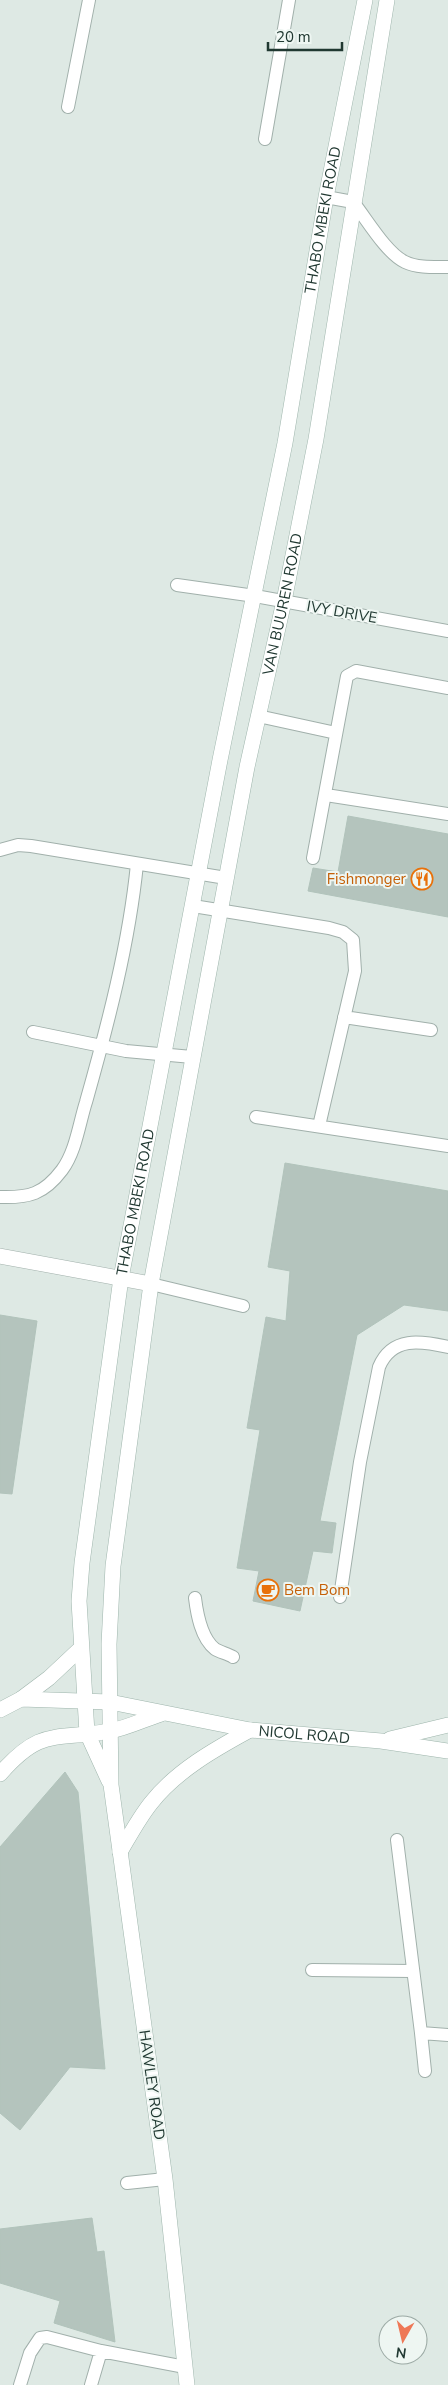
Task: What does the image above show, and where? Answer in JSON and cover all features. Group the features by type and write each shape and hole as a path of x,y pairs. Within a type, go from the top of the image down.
{"main road":[{"name":"THABO MBEKI ROAD","path":"285,443 326,197 364,0"},
{"name":"THABO MBEKI ROAD","path":"316,439 387,0"},
{"name":"VAN BUUREN ROAD","path":"226,878 247,767 284,602 316,439"},
{"name":"VAN BUUREN ROAD","path":"220,760 285,443"},
{"name":"THABO MBEKI ROAD","path":"81,1648 79,1601 82,1563 121,1278 220,760"},
{"path":"192,1057 226,878"},
{"name":"THABO MBEKI ROAD","path":"110,1702 109,1644 113,1566 151,1284 192,1057"},
{"path":"0,1256 151,1284"},
{"path":"21,1699 84,1702 81,1648"},
{"path":"0,1710 21,1699 49,1678 81,1648"},
{"name":"NICOL ROAD","path":"84,1702 110,1702 161,1714 250,1730 381,1741 448,1751"},
{"name":"HAWLEY ROAD","path":"84,1702 87,1733 111,1785"},
{"name":"HAWLEY ROAD","path":"110,1702 111,1785 165,2179 187,2385"},
{"name":"NICOL ROAD","path":"87,1733 111,1731 161,1714"},
{"path":"381,1741 448,1725"},
{"path":"120,1852 151,1802 174,1780 214,1750 250,1730"},
{"path":"0,1774 26,1748 43,1738 87,1733"}],"lane":[{"path":"68,107 89,0"},
{"path":"266,138 289,0"},
{"path":"326,197 354,202 393,252 405,262 416,265 448,267"},
{"name":"IVY DRIVE","path":"177,585 255,596 448,631"},
{"path":"313,858 347,676 356,671 448,688"},
{"path":"258,716 336,733"},
{"path":"326,795 448,814"},
{"path":"0,850 18,845 31,846 226,878"},
{"path":"0,1197 24,1198 38,1192 50,1183 70,1156 102,1046 133,904 137,864"},
{"path":"193,906 329,928 343,932 353,940 354,971 319,1126"},
{"path":"344,1017 431,1030"},
{"path":"33,1032 102,1046 192,1057"},
{"path":"256,1117 448,1146"},
{"path":"151,1284 243,1306"},
{"path":"340,1597 360,1462 384,1356 398,1346 410,1343 424,1342 448,1347"},
{"path":"195,1598 198,1616 204,1632 214,1648 233,1657"},
{"path":"397,1840 426,2072"},
{"path":"312,1970 413,1971"},
{"path":"421,2033 448,2035"},
{"path":"127,2183 165,2179"},
{"path":"20,2385 30,2353 40,2338 47,2337 101,2351 185,2367"},
{"path":"91,2385 101,2351"}],"building":[{"path":"348,816 448,834 448,917 308,891 313,868 338,872"},
{"path":"285,1163 448,1191 448,1311 404,1305 357,1335 320,1521 336,1523 332,1553 313,1551 300,1611 253,1601 259,1571 237,1568 260,1430 247,1428 266,1317 286,1321 290,1271 268,1267"},
{"path":"0,1315 37,1321 12,1494 0,1493"},
{"path":"65,1772 78,1792 105,2069 70,2067 20,2130 0,2113 0,1847"},
{"path":"92,2218 97,2252 104,2251 115,2342 54,2323 60,2301 0,2283 0,2229"}],"place":[{"name":"Fishmonger","path":"422,879"},
{"name":"Bem Bom","path":"268,1590"}]}
